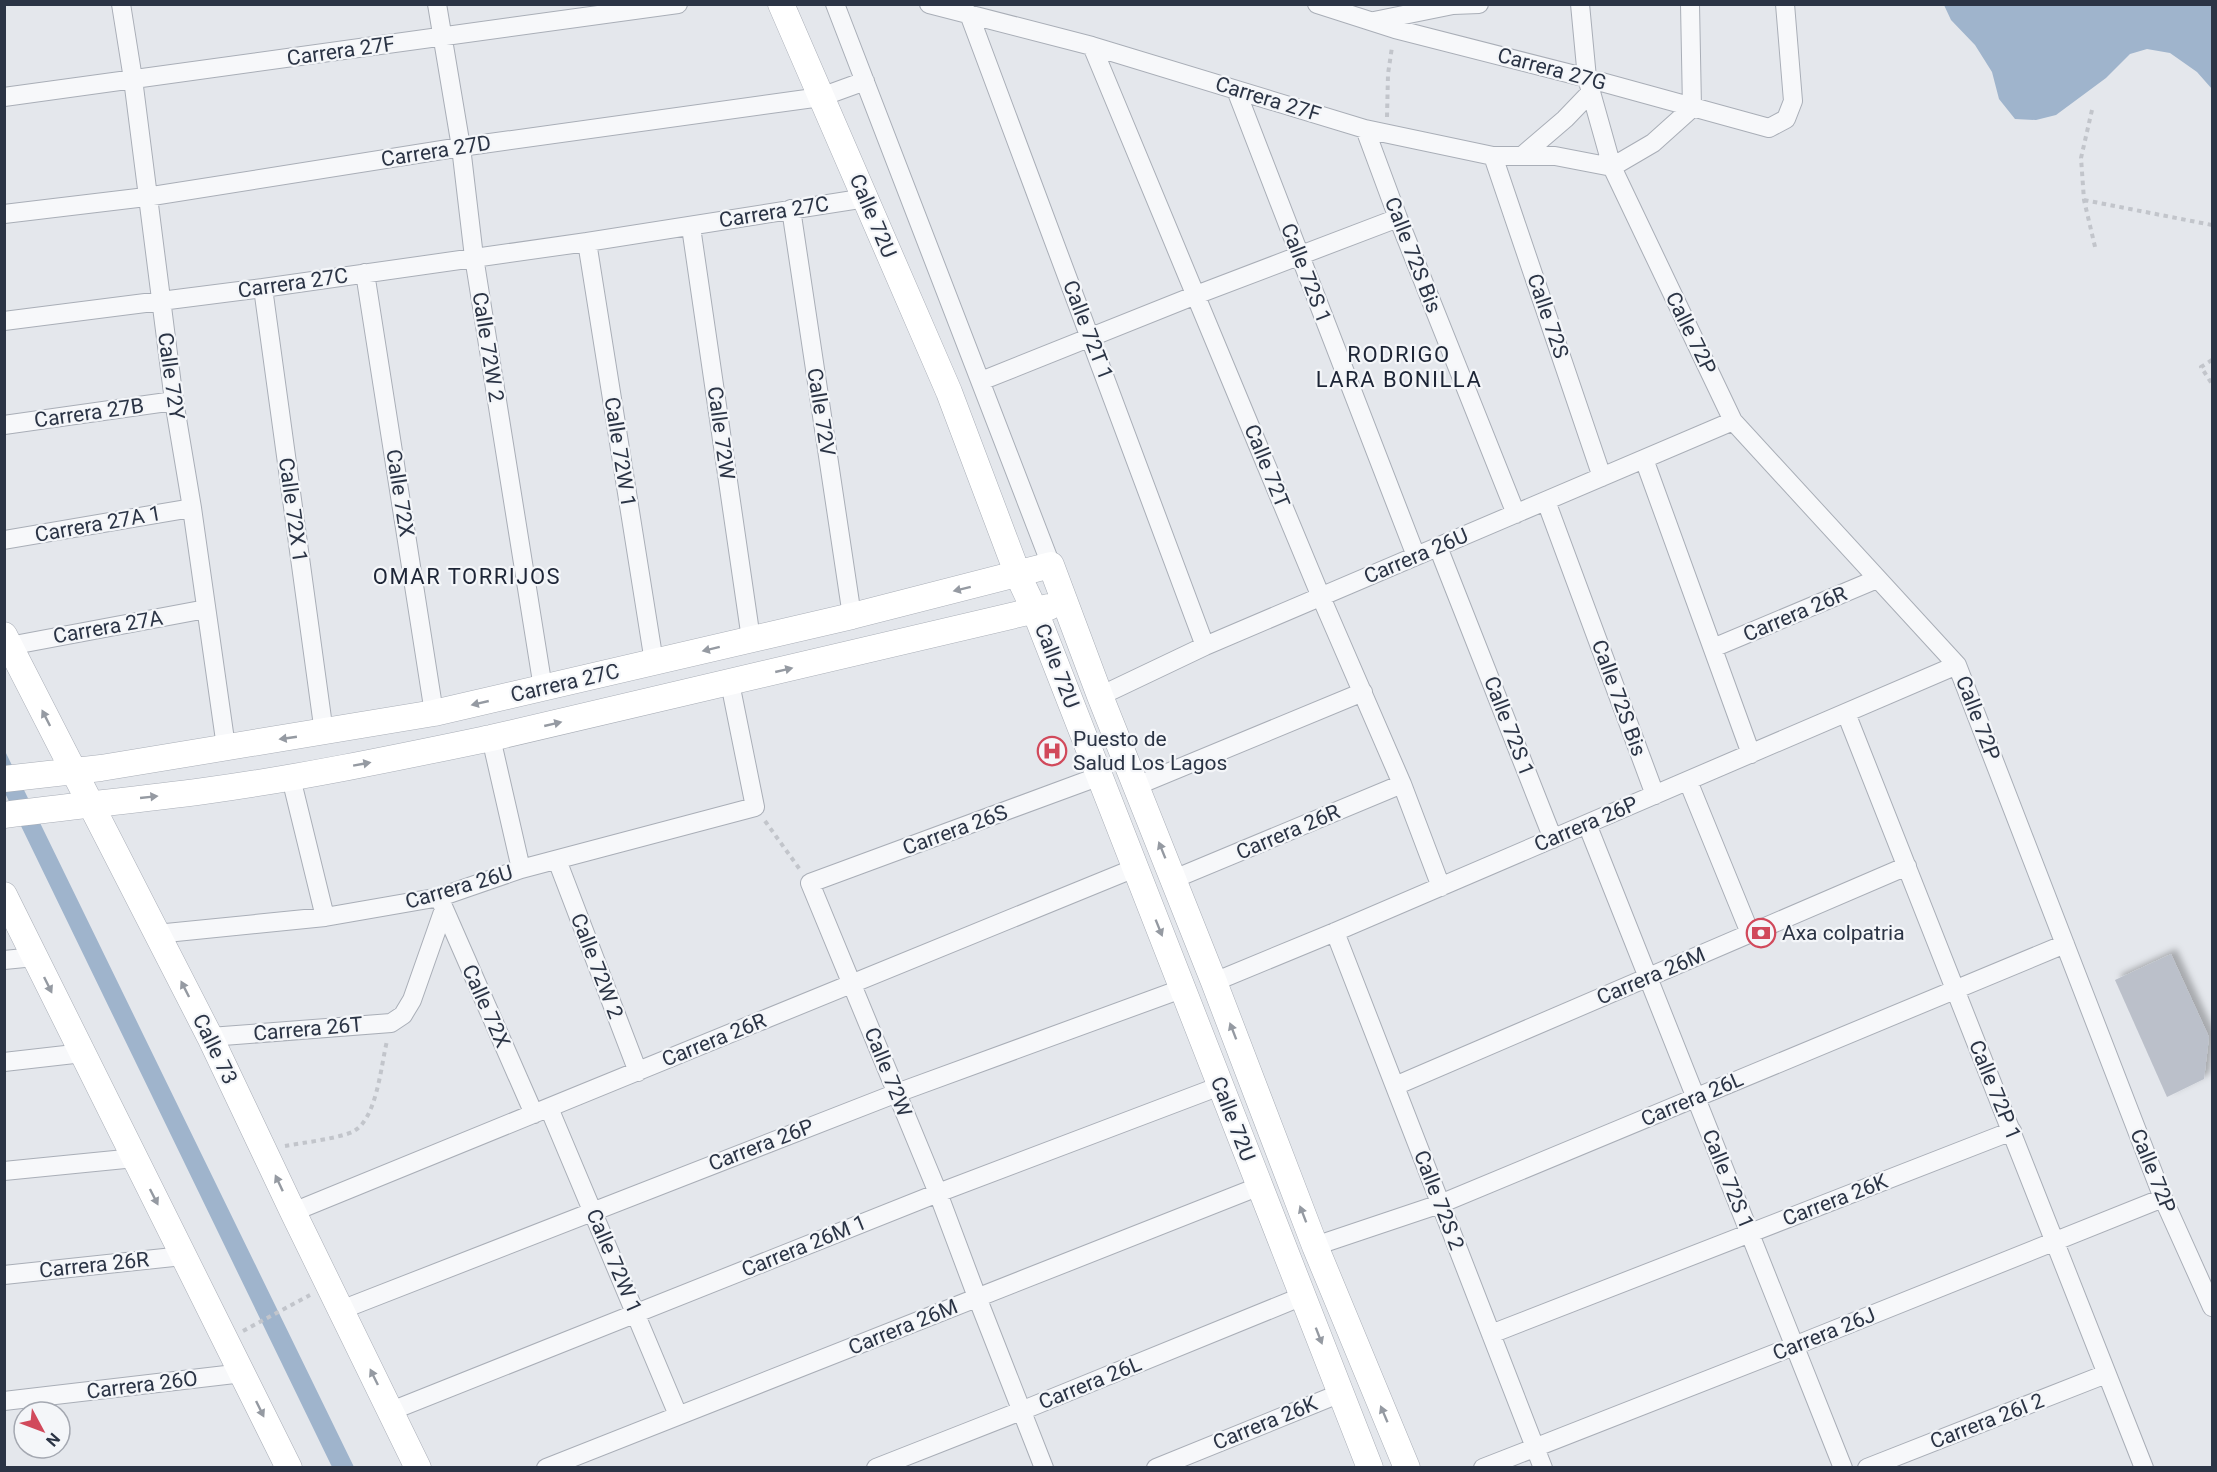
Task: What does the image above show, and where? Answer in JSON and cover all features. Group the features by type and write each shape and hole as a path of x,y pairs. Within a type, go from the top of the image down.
{"street":[{"name":"Calle 72Y","path":"121,4 133,79 146,197 174,401 192,508 226,747"},
{"name":"Calle 72W 2","path":"437,4 461,147 474,257 543,688"},
{"name":"Carrera 27F","path":"4,97 678,4"},
{"name":"Calle 72U","path":"782,4 949,393 1018,575 1035,610 1370,1467"},
{"name":"Calle 72U","path":"835,4 981,381 1064,604 1174,879 1315,1246 1407,1467"},
{"name":"Carrera 27F","path":"928,4 1092,46 1365,129 1493,156 1555,156 1612,167"},
{"name":"Carrera 27G","path":"1317,4 1347,9 1395,29 1589,85 1769,128 1786,119 1793,101 1785,4"},
{"path":"1372,21 1454,6 1479,4"},
{"path":"1523,155 1565,119 1589,85 1580,4"},
{"path":"1612,167 1653,143 1692,108 1690,4"},
{"name":"Calle 72T 1","path":"969,15 1205,646"},
{"name":"Calle 72T","path":"1092,46 1321,597 1364,692 1441,887"},
{"name":"Carrera 27D","path":"4,214 146,197 461,147 821,97 866,81"},
{"name":"Calle 72P","path":"1589,85 1612,167 1733,421 1957,665 2163,1198 2212,1306"},
{"name":"Calle 72S 1","path":"1236,90 1416,556"},
{"name":"Calle 72S Bis","path":"1365,129 1516,514"},
{"name":"Calle 72S","path":"1493,156 1602,477"},
{"name":"Carrera 27C","path":"4,321 161,299 263,288 586,242 866,198"},
{"name":"Calle 72V","path":"790,209 852,616"},
{"path":"981,381 1196,295 1398,218"},
{"name":"Calle 72W","path":"691,227 751,639"},
{"name":"Calle 72W 1","path":"586,242 654,662"},
{"name":"Calle 72X","path":"365,273 434,713"},
{"name":"Calle 72X 1","path":"263,288 324,733"},
{"name":"Carrera 27B","path":"4,425 174,401"},
{"name":"Carrera 26U","path":"1100,696 1205,646 1733,421"},
{"path":"1644,459 1751,754"},
{"name":"Calle 72S Bis","path":"1546,501 1654,795"},
{"name":"Carrera 27A 1","path":"4,540 192,508"},
{"name":"Calle 72S 1","path":"1438,547 1553,839"},
{"name":"Carrera 27C","path":"73,770 101,768 324,733 434,713 852,616 1051,565"},
{"name":"Carrera 26R","path":"1713,648 1877,579"},
{"name":"Carrera 27C","path":"91,805 291,778 490,738 1064,604"},
{"name":"Carrera 27A","path":"7,640 206,609"},
{"name":"Calle 73","path":"7,640 210,1037 418,1467"},
{"name":"Carrera 26P","path":"1214,982 1957,665"},
{"path":"730,683 755,807"},
{"path":"1136,786 1364,692"},
{"name":"Calle 72P 1","path":"1846,713 2144,1467"},
{"path":"490,738 521,869"},
{"path":"4,780 73,770"},
{"name":"Carrera 26S","path":"810,884 1100,776"},
{"path":"291,778 325,917"},
{"path":"1688,781 1750,933"},
{"name":"Carrera 26R","path":"1174,879 1402,784"},
{"path":"4,815 91,805"},
{"name":"Carrera 26U","path":"156,934 442,903 521,869 755,807"},
{"name":"Calle 72S 1","path":"1587,824 1843,1467"},
{"name":"Calle 72W 2","path":"556,860 638,1072"},
{"name":"Carrera 26M","path":"1395,1086 1907,866"},
{"name":"Carrera 26R","path":"293,1212 1135,868"},
{"name":"Calle 72W","path":"810,884 938,1193 976,1298 1044,1467"},
{"path":"4,895 289,1467"},
{"path":"397,1019 412,1000 442,903"},
{"name":"Calle 72X","path":"442,903 542,1111"},
{"name":"Calle 72S 2","path":"1335,932 1542,1467"},
{"name":"Carrera 26L","path":"1315,1246 1440,1204 2065,944"},
{"path":"4,960 34,957"},
{"name":"Carrera 26P","path":"341,1310 897,1093 1184,988"},
{"name":"Carrera 26T","path":"210,1037 397,1019"},
{"path":"4,1062 83,1053"},
{"name":"Carrera 26M 1","path":"391,1411 938,1193 1220,1086"},
{"name":"Calle 72W 1","path":"542,1111 592,1211 678,1415"},
{"name":"Carrera 26K","path":"1491,1334 2012,1131"},
{"path":"4,1172 135,1158"},
{"name":"Carrera 26M","path":"546,1467 1260,1186"},
{"name":"Carrera 26J","path":"1483,1467 1794,1346 2163,1198"},
{"name":"Carrera 26R","path":"4,1275 183,1256"},
{"name":"Carrera 26L","path":"876,1467 1021,1412 1303,1296"},
{"name":"Carrera 26O","path":"4,1401 243,1373"},
{"name":"Carrera 26I 2","path":"1867,1467 2106,1374"},
{"name":"Carrera 26K","path":"1156,1467 1341,1393"}],"path":[{"path":"1386,133 1388,74 1395,29"},
{"path":"2092,110 2081,158 2084,200 2096,251"},
{"path":"2084,200 2212,225"},
{"path":"2212,360 2201,367 2212,384"},
{"path":"755,807 810,884"},
{"path":"264,1152 352,1132 364,1123 371,1111 397,1019"},
{"path":"239,1333 304,1298"}],"water":[{"path":"1944,5 2212,5 2212,89 2197,72 2170,53 2147,49 2130,54 2106,78 2056,115 2036,120 2015,119 1999,99 1992,72 1975,45 1951,20"},
{"path":"5,751 354,1467 332,1467 5,793"}],"building":[{"path":"2171,954 2209,1037 2204,1079 2167,1097 2115,980"}],"place":[{"name":"Puesto de Salud Los Lagos","path":"1052,751"},
{"name":"Axa colpatria","path":"1761,933"}],"district":[{"name":"RODRIGO LARA BONILLA","path":"1399,366"},
{"name":"OMAR TORRIJOS","path":"467,576"}]}
